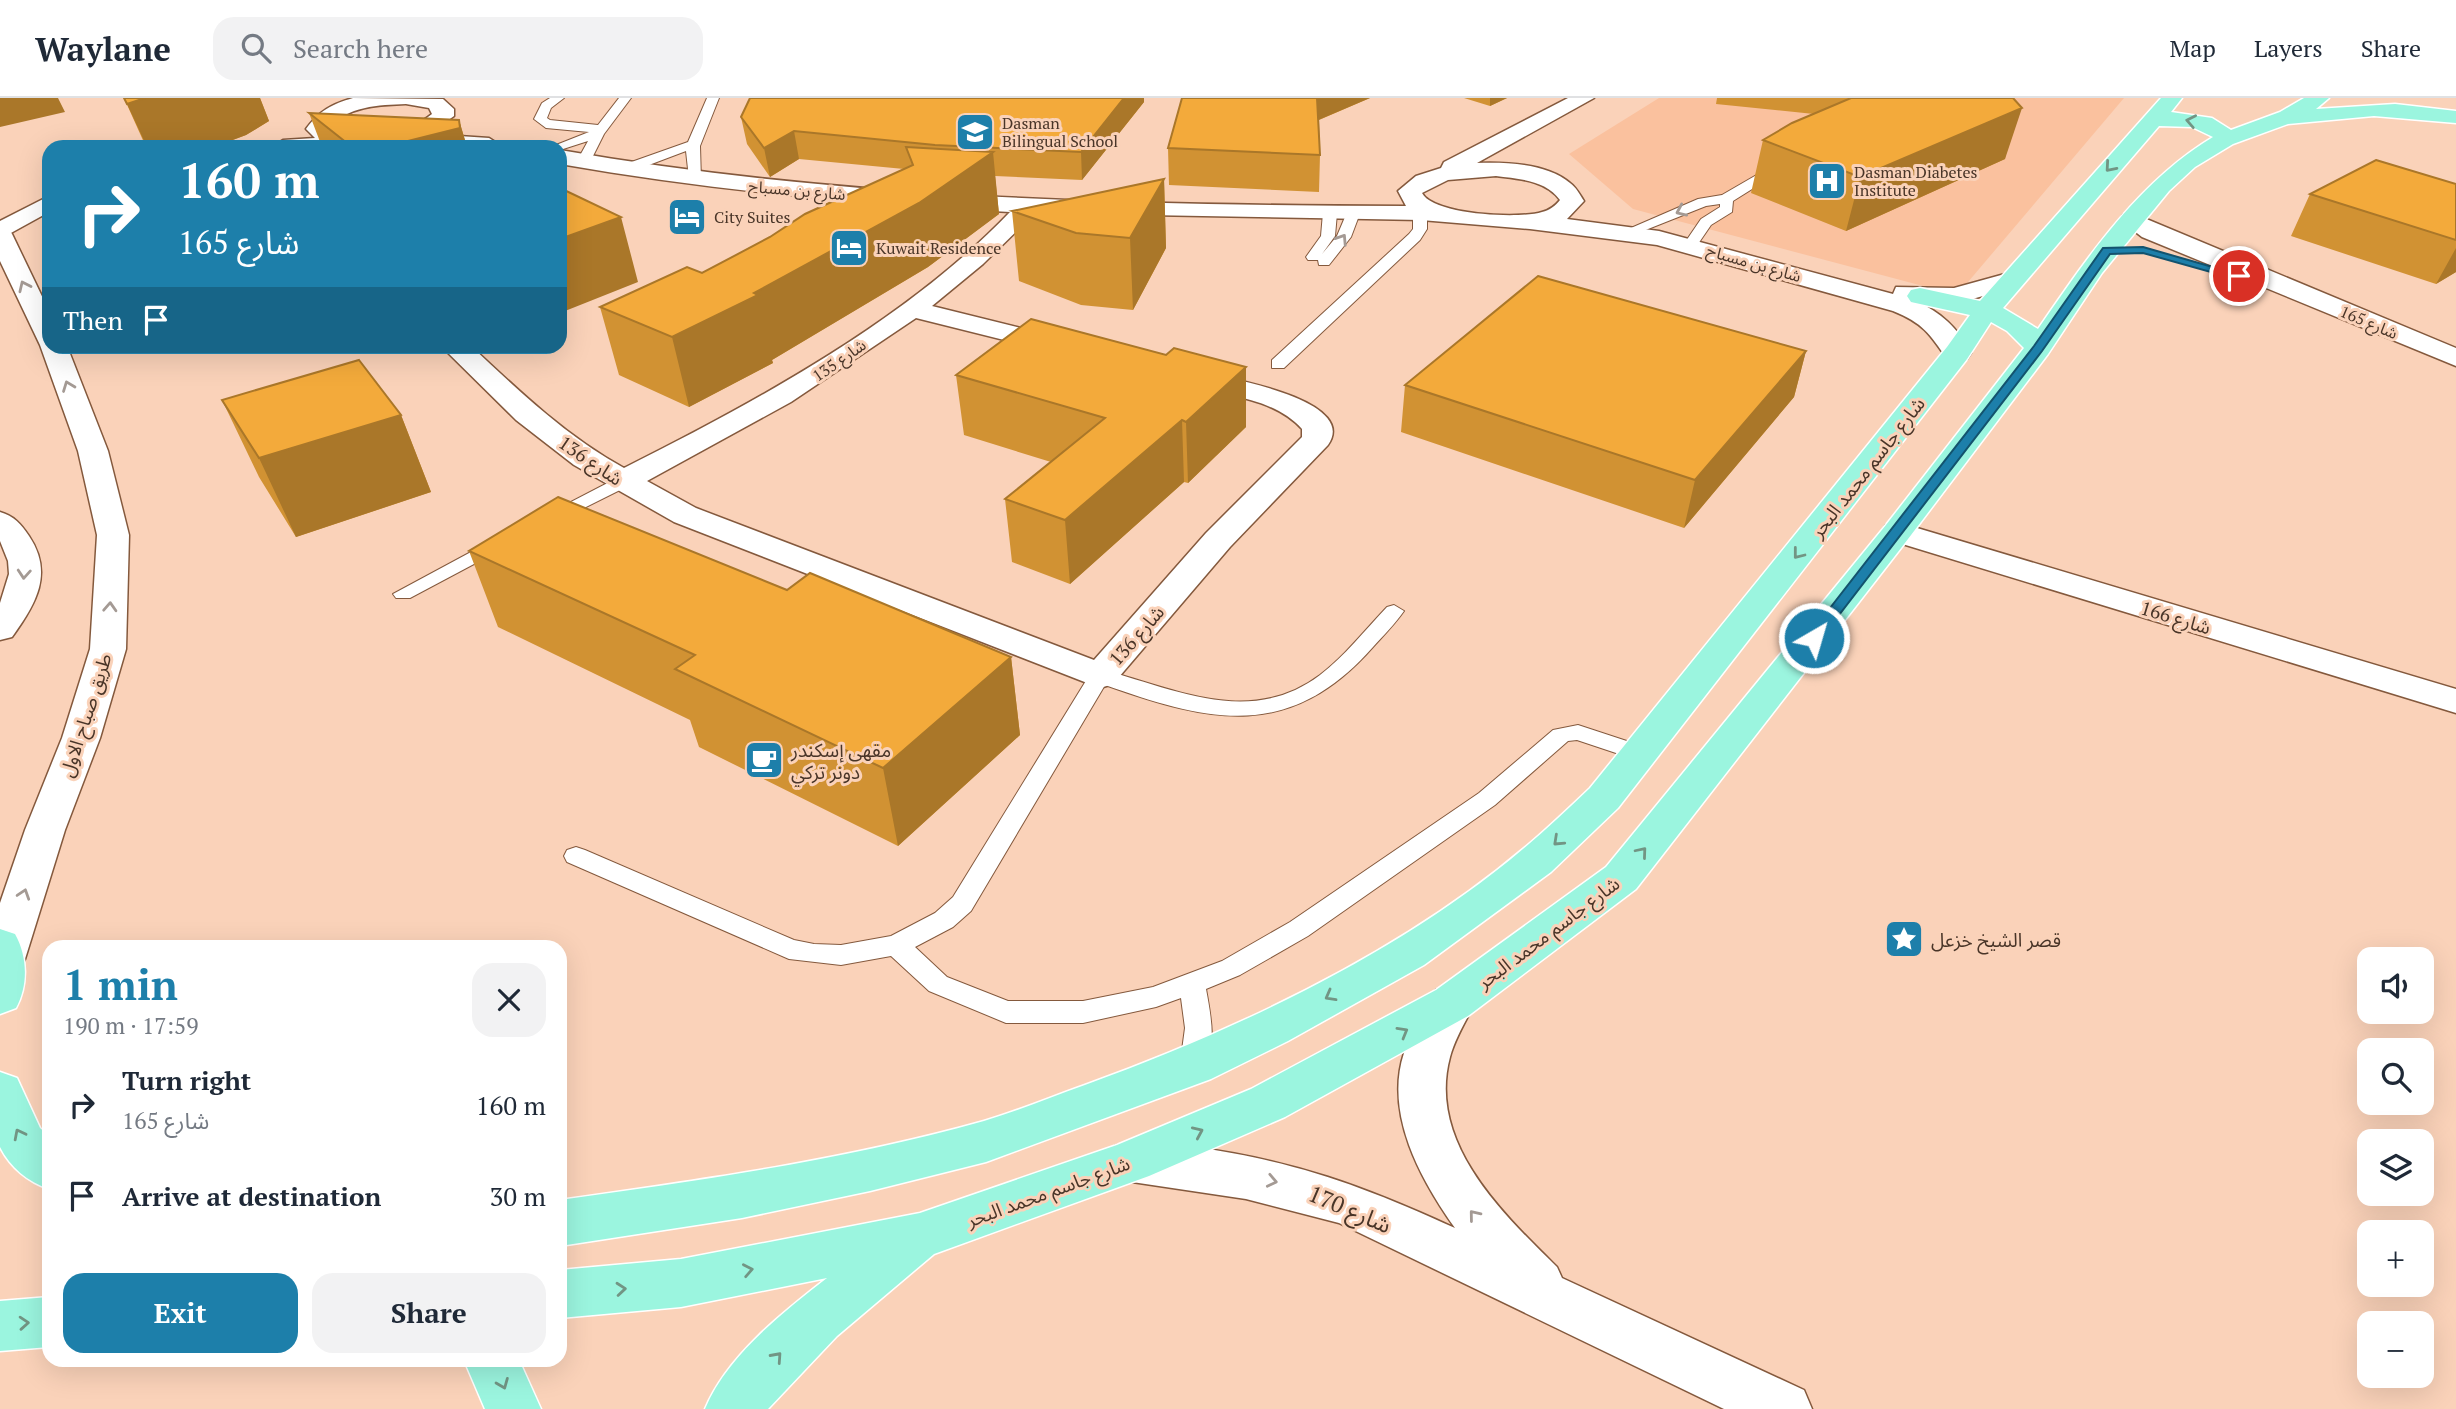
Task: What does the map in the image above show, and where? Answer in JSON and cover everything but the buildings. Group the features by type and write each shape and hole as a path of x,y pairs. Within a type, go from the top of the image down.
{"main road":[{"name":"شارع جاسم محمد البحر","path":"567,1293 681,1283 920,1236 1132,1161 1268,1103 1373,1049 1452,1003 1621,878 1897,532 2038,348 2106,251 2161,186 2187,162 2225,139 2264,126 2319,98"},
{"path":"2409,98 2456,115"},
{"path":"2264,126 2315,115 2364,109 2456,115"},
{"name":"شارع جاسم محمد البحر","path":"567,1222 742,1196 896,1164 986,1141 1194,1065 1272,1028 1408,953 1474,908 1536,861 1604,798 1957,353 1985,312 2161,110"},
{"path":"2161,110 2166,118 2203,123 2221,131 2225,139"},
{"path":"1920,296 1985,312 2025,331 2038,348"},
{"path":"0,1092 22,1142 42,1161"},
{"path":"733,1409 794,1338 827,1308 920,1236"},
{"path":"0,1326 42,1323"},
{"path":"494,1367 513,1409"}],"street":[{"path":"276,140 329,111 395,98 423,98"},
{"path":"406,98 436,103 443,109 442,117 451,130 478,140"},
{"path":"1441,173 1584,98"},
{"path":"377,140 410,135 442,117 460,102"},
{"path":"329,111 317,129 321,136 350,140"},
{"path":"1521,129 1511,142 1513,152 1522,164 1545,179"},
{"name":"شارع بن مسباح","path":"567,156 628,169 843,194 1030,204 1429,213 1486,222 1528,221 1658,238 1891,302 1923,314 1948,333 1957,353"},
{"path":"1441,173 1495,169 1545,179"},
{"name":"شارع بن مسباح","path":"1341,213 1441,173"},
{"name":"شارع بن مسباح","path":"1545,179 1590,212 1637,228 1920,296 1971,294 2012,281"},
{"path":"1415,185 1410,191 1411,198 1429,213"},
{"path":"1528,221 1565,210 1571,204 1571,196"},
{"path":"2,200 42,198"},
{"name":"شارع 135","path":"623,481 783,397 914,309 985,250 1030,204"},
{"path":"42,206 21,217 0,233 42,324"},
{"name":"شارع 165","path":"2132,220 2151,232 2456,358"},
{"name":"شارع 165","path":"2106,251 2143,250 2217,272 2282,285"},
{"path":"914,309 1087,353"},
{"name":"طريق صباح الاول","path":"1,967 45,830 81,738 108,649 113,535 93,451 55,354"},
{"name":"شارع 136","path":"462,354 526,414 585,459 685,515 1100,676 1218,540 1317,439 1313,422 1287,405 1167,373"},
{"path":"0,523 24,551 25,581 16,609 0,629"},
{"name":"شارع 166","path":"1897,532 2456,701"},
{"name":"شارع 170","path":"1452,1003 1425,1059 1423,1094 1427,1130 1443,1168 1461,1198 1496,1242 1554,1300"},
{"name":"شارع 170","path":"1132,1161 1271,1180 1316,1192 1356,1207 1784,1409"}],"lane":[{"path":"558,98 547,106 540,119 546,124 600,131"},
{"path":"567,155 600,131 625,98"},
{"path":"696,178 691,160 691,145 712,98"},
{"path":"567,155 600,131"},
{"path":"628,169 691,145"},
{"path":"1637,228 1703,202 1726,199 1794,157"},
{"path":"1693,241 1706,222 1727,209 1726,199"},
{"path":"1341,213 1345,237 1318,260 1328,236 1341,213"},
{"path":"1278,364 1415,237 1429,213"},
{"path":"536,524 623,481"},
{"path":"403,594 511,536"},
{"path":"576,856 789,949 842,955 896,945 944,920 962,904 1100,676 1202,708 1227,710 1276,704 1317,687 1394,611"},
{"path":"896,945 938,984 1006,1012 1083,1012 1156,997 1231,968 1300,929 1487,799 1561,735 1578,732 1640,753"},
{"path":"1192,984 1199,1028 1194,1065"}],"shaded area":[{"name":"Dasman Diabetes Institute","path":"1659,98 2124,98 1957,295 1633,209 1569,154"}],"place":[{"name":"Dasman Bilingual School","path":"975,132"},
{"name":"Dasman Diabetes Institute","path":"1827,181"},
{"name":"City Suites","path":"687,217"},
{"name":"Kuwait Residence","path":"849,248"},
{"name":"مقهى إسكندر دونر تركي","path":"764,760"},
{"name":"قصر الشيخ خزعل","path":"1904,939"}],"route":[{"path":"1814,638 2038,348 2106,251 2143,250 2239,276"}]}
